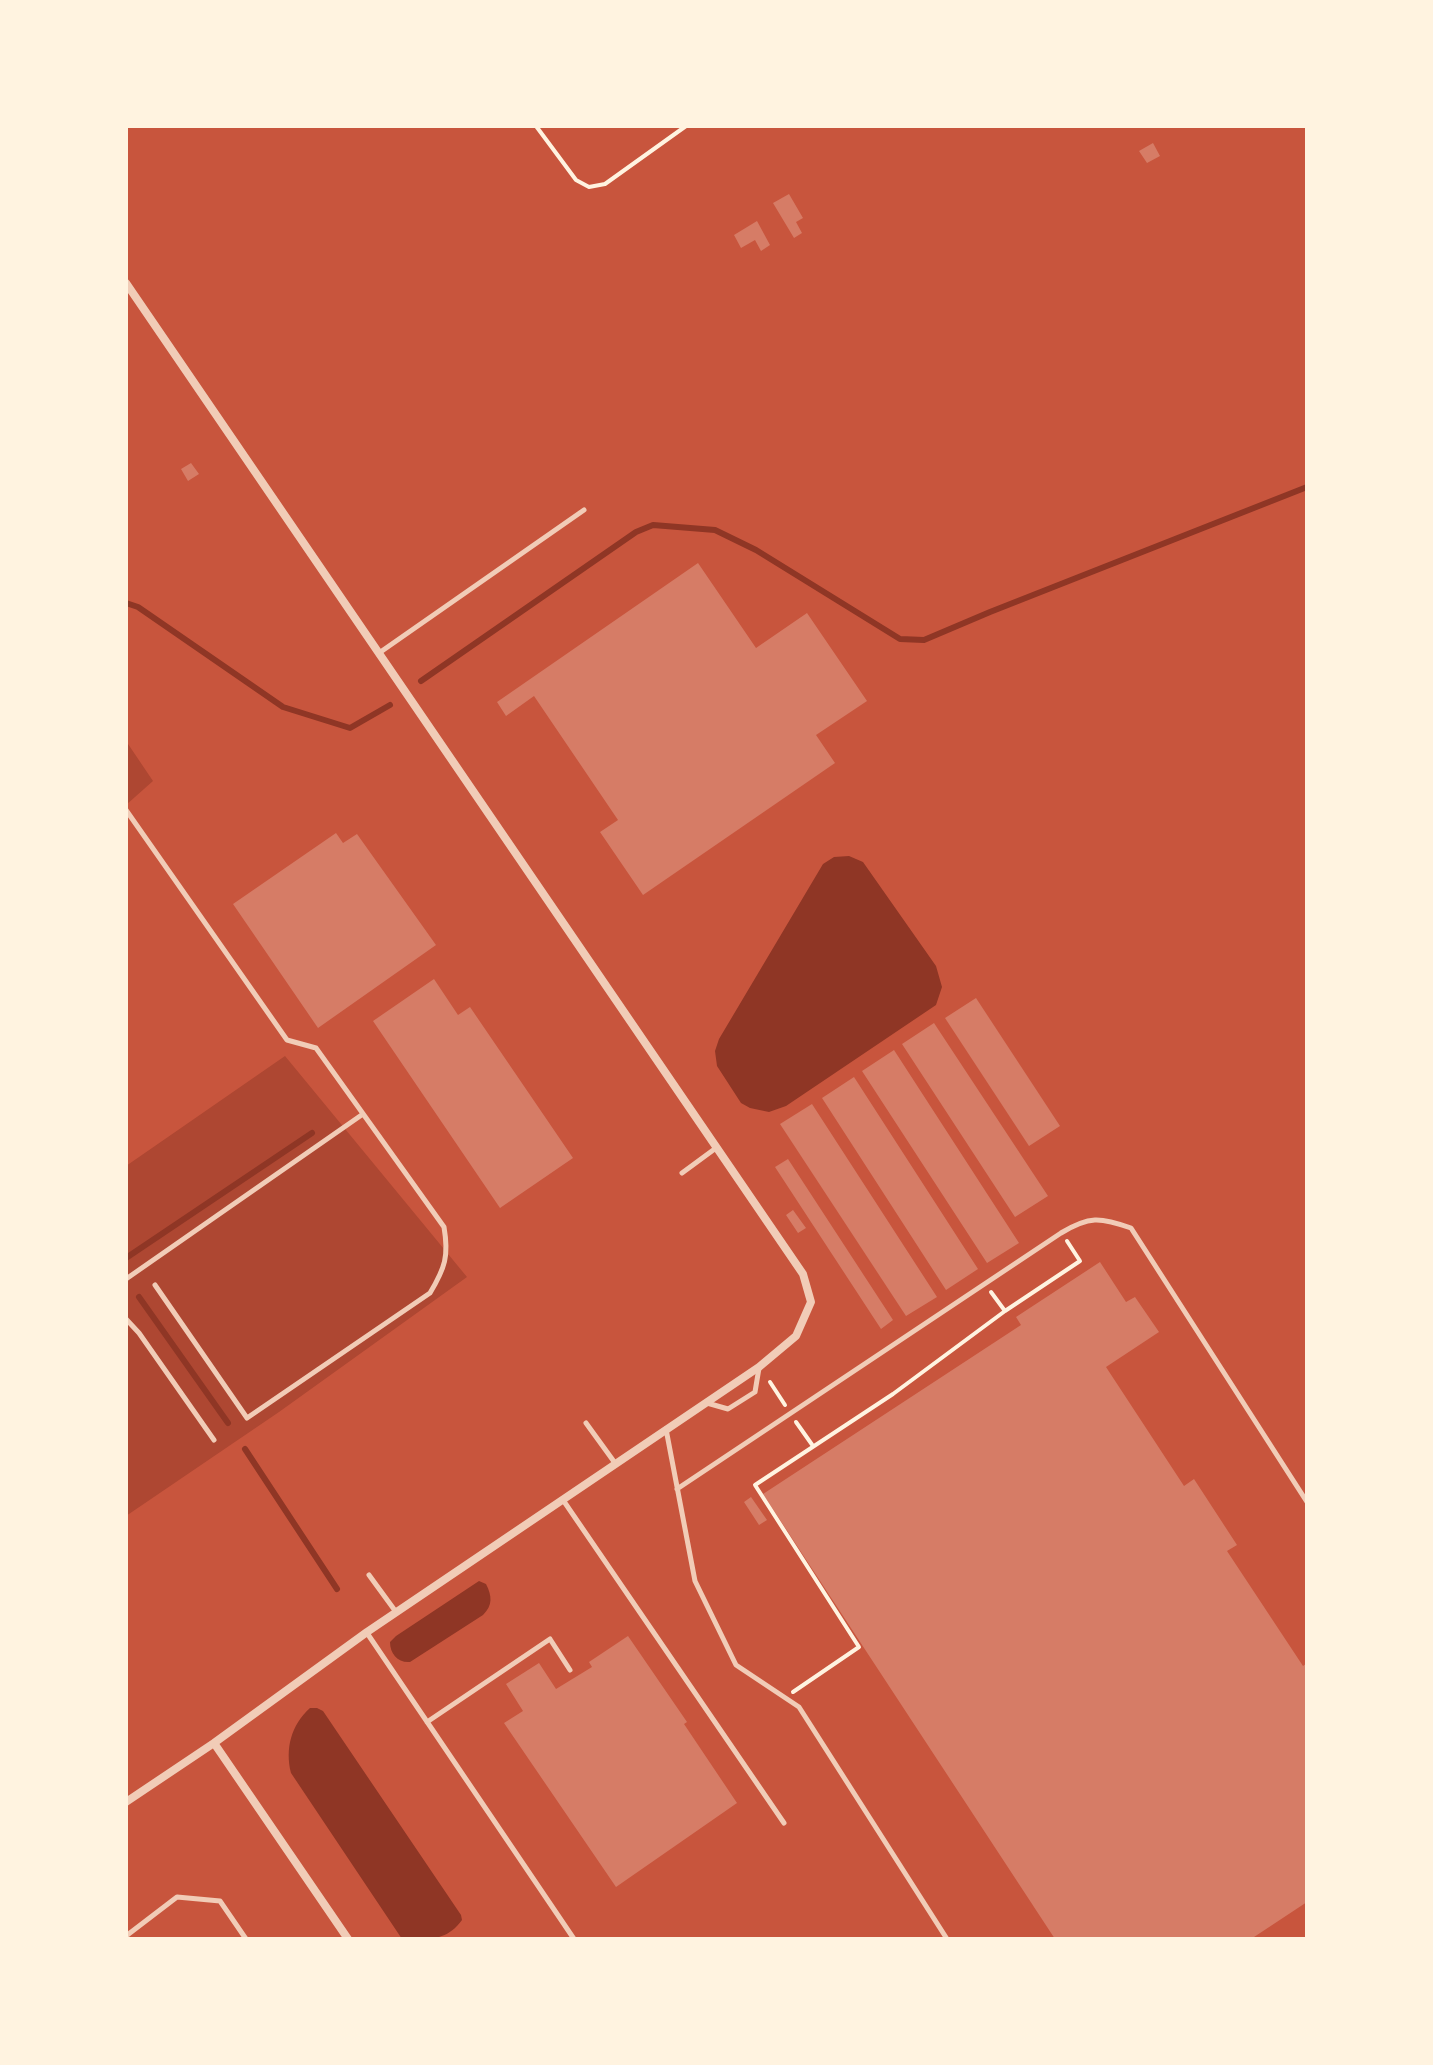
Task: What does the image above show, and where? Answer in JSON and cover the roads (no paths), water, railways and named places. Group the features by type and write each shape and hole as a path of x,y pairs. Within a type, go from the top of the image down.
{"street":[{"path":"126,283 803,1274 811,1302 796,1336 759,1367 396,1612 126,1802"},
{"path":"214,1743 348,1939"}],"lane":[{"path":"378,654 584,510"},
{"path":"126,810 287,1040 316,1048 444,1227 447,1246 443,1270 430,1293 247,1418 155,1285"},
{"path":"126,1279 363,1114"},
{"path":"682,1173 717,1147"},
{"path":"677,1489 1080,1221 1107,1219 1131,1228 1307,1502"},
{"path":"126,1319 214,1440"},
{"path":"706,1402 728,1409 755,1392 759,1367"},
{"path":"586,1423 615,1464"},
{"path":"666,1429 695,1581 736,1665 799,1707 947,1939"},
{"path":"563,1500 784,1823"},
{"path":"369,1575 396,1612"},
{"path":"367,1632 574,1939"},
{"path":"427,1722 550,1639 570,1670"},
{"path":"126,1936 177,1897 220,1901 246,1939"}],"waterway":[{"path":"421,681 636,532 653,525 715,530 756,550 900,639 924,640 1307,487"},
{"path":"126,603 138,607 283,707 350,728 390,705"},
{"path":"126,1258 312,1133"},
{"path":"139,1297 228,1423"},
{"path":"245,1449 337,1589"}]}
